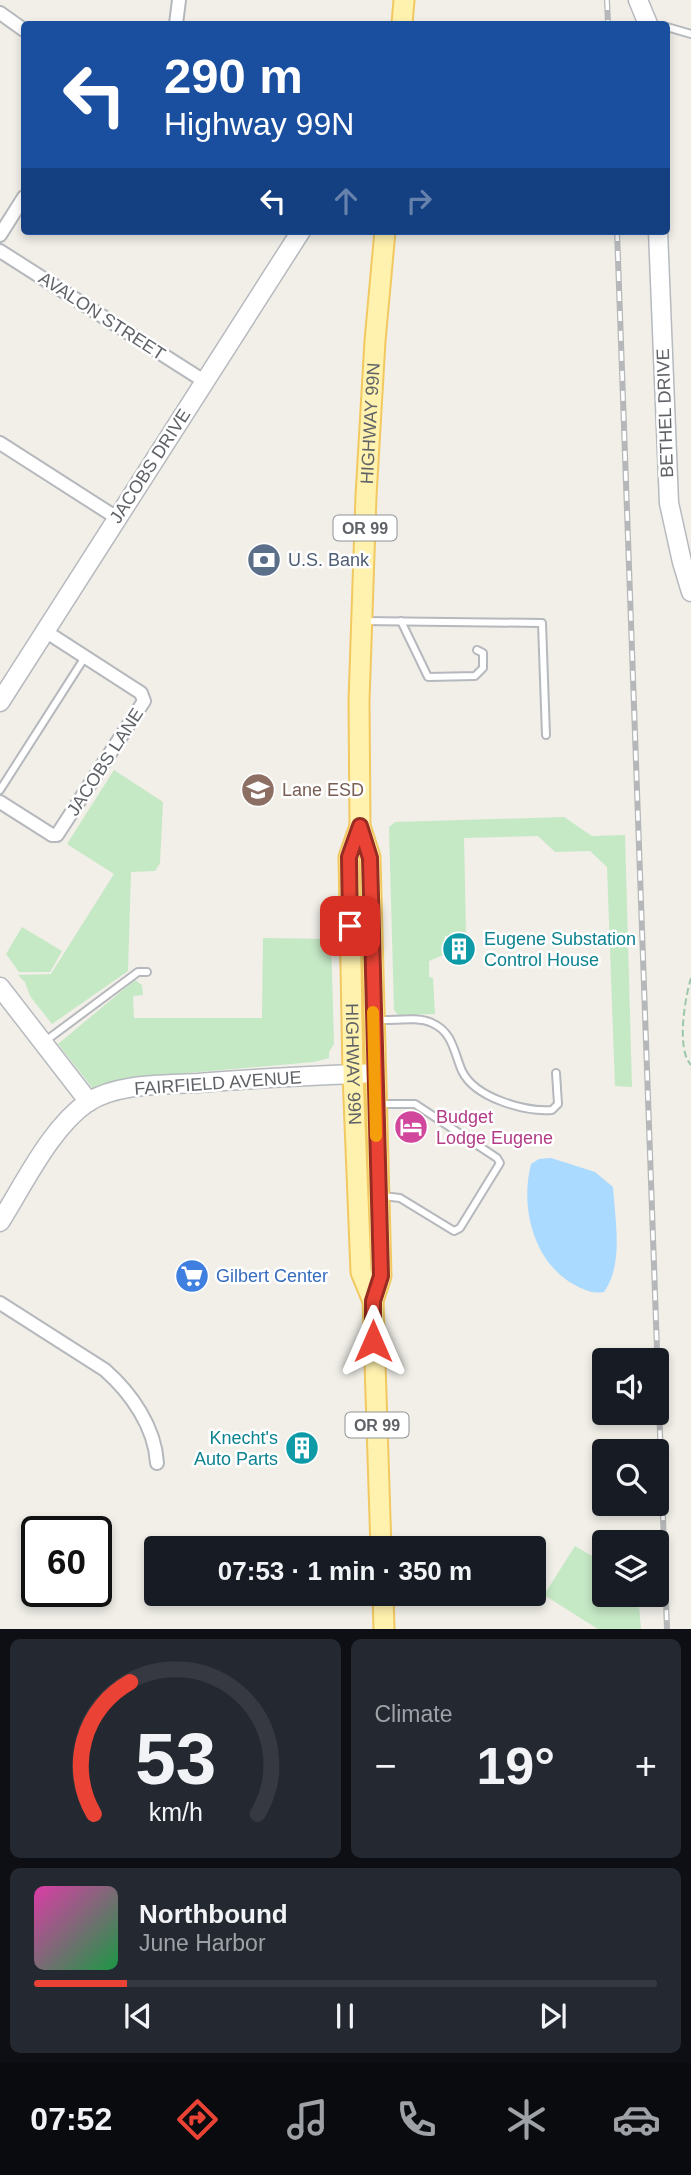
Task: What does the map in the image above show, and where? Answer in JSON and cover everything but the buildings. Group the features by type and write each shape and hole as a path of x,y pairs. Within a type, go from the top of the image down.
{"main road":[{"path":"402,21 404,0"},
{"name":"HIGHWAY 99N","path":"381,1536 373,1301 381,1276 370,858 360,826 361,621 373,371 385,235"},
{"name":"HIGHWAY 99N","path":"360,826 349,857 353,1074 361,1272 373,1301"},
{"path":"383,1606 384,1629"}],"street":[{"path":"176,21 179,0"},
{"path":"638,0 647,21"},
{"path":"0,13 21,28"},
{"path":"0,235 21,202"},
{"name":"JACOBS DRIVE","path":"0,702 298,235"},
{"name":"BETHEL DRIVE","path":"658,235 669,503 691,592"},
{"name":"AVALON STREET","path":"0,251 204,381"},
{"path":"0,443 117,518"},
{"name":"JACOBS LANE","path":"0,802 52,835 57,835 144,699 141,693 45,631"},
{"path":"0,987 89,1102"},
{"name":"FAIRFIELD AVENUE","path":"0,1222 55,1135 89,1102 114,1091 374,1073"},
{"path":"0,1303 105,1370 118,1382 129,1394 144,1420 152,1437 157,1463"}],"lane":[{"path":"670,28 691,34"},
{"path":"361,621 542,623 546,735"},
{"path":"401,621 428,677 475,676 483,668 483,653 477,650"},
{"path":"0,790 85,657"},
{"path":"42,1043 138,972 147,972"},
{"path":"373,1019 425,1021 436,1025 452,1041 466,1077 480,1090 506,1104 543,1111 552,1110 558,1104 556,1073"},
{"path":"375,1105 415,1104 497,1158 500,1163 460,1228 454,1231 400,1198 377,1196"}],"path":[{"path":"691,978 685,997 683,1041 686,1059 691,1065"}],"green space":[{"path":"114,770 163,802 160,863 155,871 131,872 128,971 52,1024 30,996 25,982 18,975 51,974 114,874 67,844"},
{"path":"564,817 592,836 625,835 632,1087 615,1086 607,867 590,851 555,852 538,836 464,838 466,934 445,936 443,955 429,961 435,1014 398,1015 394,1010 389,827 395,822"},
{"path":"22,927 62,951 50,972 19,972 6,954"},
{"path":"263,938 331,939 334,1044 329,1058 314,1062 141,1077 94,1090 58,1044 135,980 142,985 143,995 133,996 134,1018 262,1018"},
{"path":"575,1546 592,1556 592,1607 639,1607 641,1629 598,1629 546,1596 546,1592"}],"water":[{"path":"551,1158 595,1172 613,1187 616,1255 610,1281 604,1292 584,1290 559,1274 548,1262 533,1232 527,1198 531,1164 539,1159"}],"railway":[{"path":"607,0 608,21"},
{"path":"617,235 667,1629"}],"slow traffic":[{"path":"373,1012 376,1136"}],"place":[{"name":"U.S. Bank","path":"264,560"},
{"name":"Lane ESD","path":"258,790"},
{"name":"Eugene Substation Control House","path":"459,949"},
{"name":"Budget Lodge Eugene","path":"411,1127"},
{"name":"Gilbert Center","path":"192,1276"},
{"name":"Knecht's Auto Parts","path":"302,1448"}],"route":[{"path":"350,926 349,857 360,826 370,858 381,1276 373,1301 373,1341"}]}
